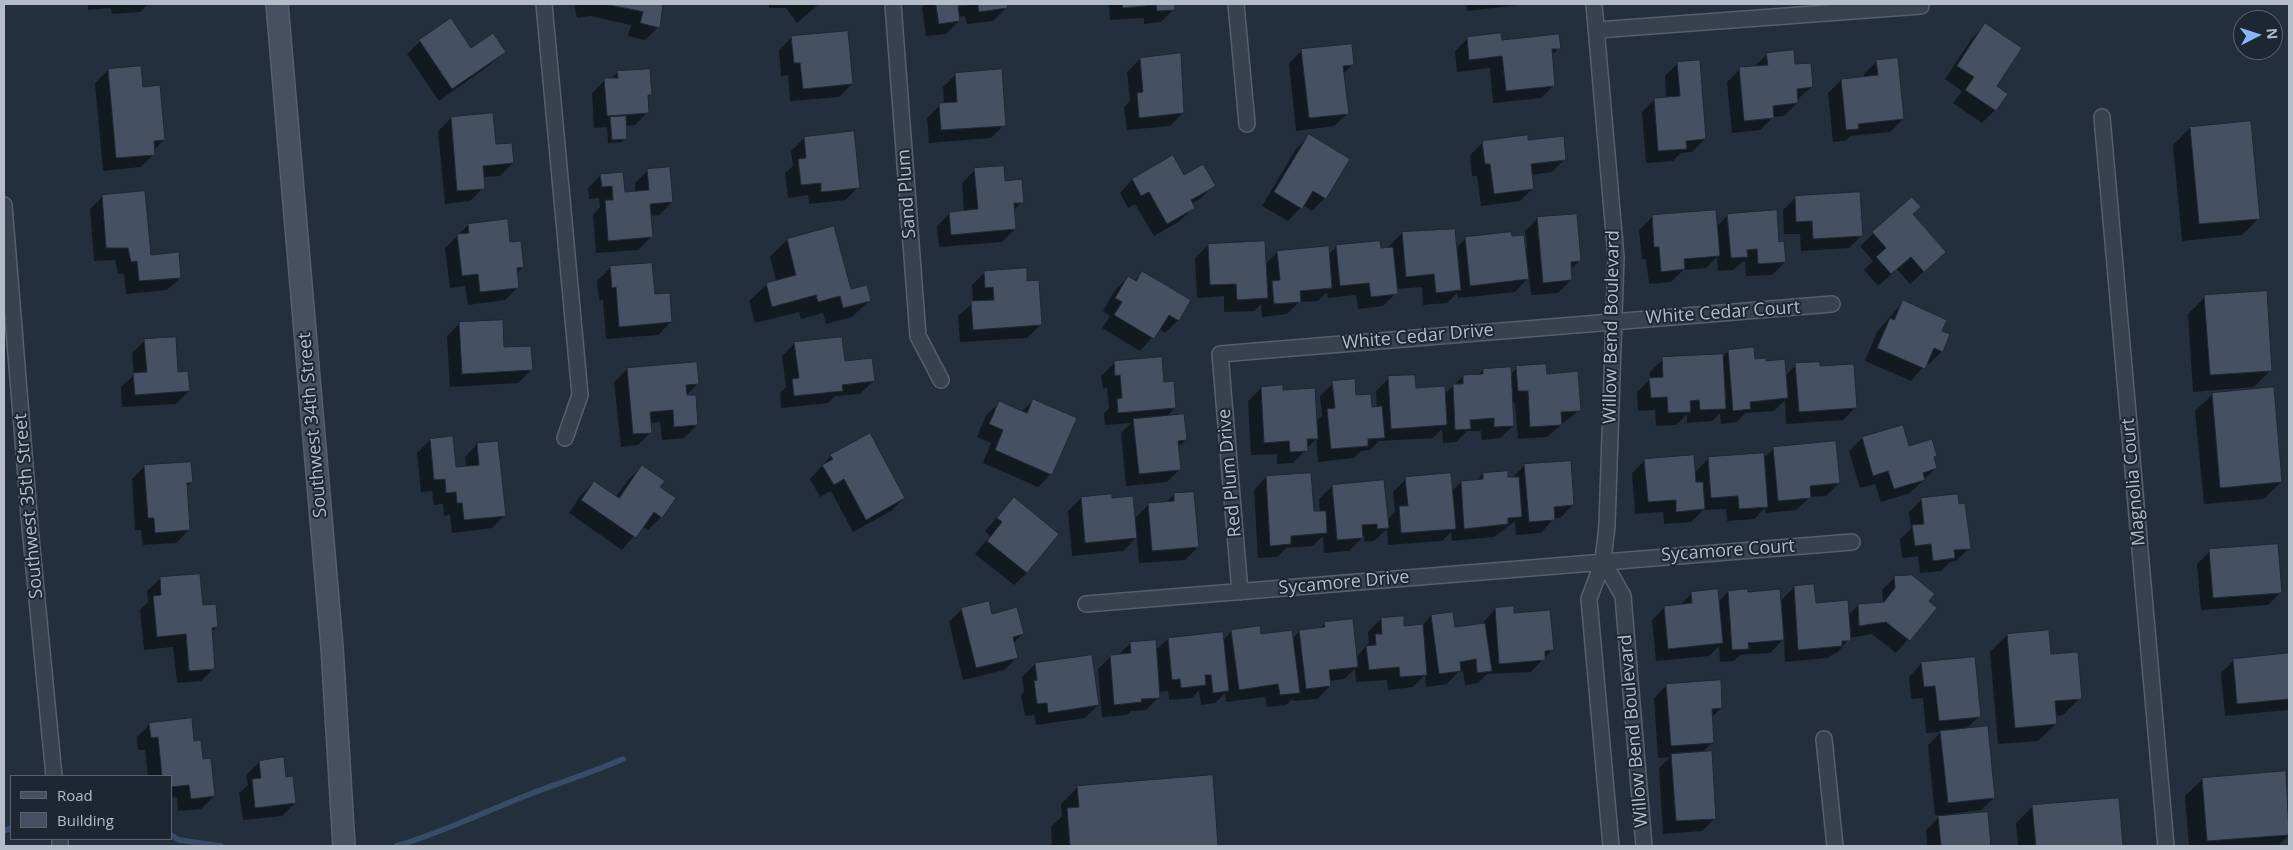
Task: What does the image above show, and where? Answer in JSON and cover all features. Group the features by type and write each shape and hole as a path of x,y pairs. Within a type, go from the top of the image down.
{"street":[{"name":"Southwest 34th Street","path":"279,4 332,647 344,846"},
{"path":"544,4 580,395 565,438"},
{"name":"Sand Plum","path":"893,4 918,336 941,380"},
{"path":"1236,4 1247,124"},
{"name":"Willow Bend Boulevard","path":"1594,4 1616,257 1616,321 1607,525 1603,561 1589,599 1611,846"},
{"path":"1597,30 1921,6"},
{"name":"Magnolia Court","path":"2102,117 2166,846"},
{"name":"Southwest 35th Street","path":"4,206 6,258 54,775"},
{"name":"White Cedar Court","path":"1616,321 1832,304"},
{"name":"White Cedar Drive","path":"1220,354 1616,321"},
{"name":"Red Plum Drive","path":"1220,354 1240,592"},
{"name":"Sycamore Court","path":"1603,561 1852,542"},
{"name":"Willow Bend Boulevard","path":"1603,561 1623,596 1644,846"},
{"name":"Sycamore Drive","path":"1086,604 1603,561"},
{"path":"1824,739 1835,846"}],"building":[{"path":"604,4 663,4 660,28 640,23 643,12"},
{"path":"936,4 977,4 958,6 960,21 939,24"},
{"path":"978,4 1007,4 1008,8 979,12"},
{"path":"1123,4 1175,4 1175,10 1157,11 1156,5 1123,8"},
{"path":"451,18 471,48 493,33 506,52 452,89 419,40"},
{"path":"1985,23 2022,48 1997,86 2008,94 1996,111 1965,90 1974,77 1957,66"},
{"path":"848,31 853,84 803,89 800,63 794,63 791,36"},
{"path":"1501,33 1502,40 1559,34 1561,49 1552,49 1555,86 1506,91 1502,56 1469,60 1467,37"},
{"path":"1352,44 1354,65 1343,66 1349,114 1309,118 1301,49"},
{"path":"1794,50 1795,64 1811,63 1813,87 1797,89 1798,103 1773,106 1774,118 1744,121 1739,67 1768,65 1766,53"},
{"path":"1181,53 1184,113 1139,118 1137,93 1143,92 1140,58"},
{"path":"1898,58 1904,119 1858,124 1859,129 1846,130 1841,79 1878,75 1876,60"},
{"path":"1700,60 1706,139 1686,141 1687,149 1658,151 1654,98 1680,96 1677,62"},
{"path":"141,66 143,87 160,85 165,140 154,141 155,155 116,158 108,69"},
{"path":"650,69 652,95 648,95 649,113 607,116 604,78 618,78 617,71"},
{"path":"1002,69 1006,126 941,130 939,103 957,102 955,73"},
{"path":"493,113 496,144 512,143 514,163 483,166 485,189 457,191 451,117"},
{"path":"626,116 627,139 612,140 610,117"},
{"path":"2251,121 2260,219 2199,224 2190,127"},
{"path":"854,131 860,188 821,192 821,183 801,185 798,159 806,158 804,137"},
{"path":"1309,134 1350,159 1326,199 1313,191 1302,209 1274,192"},
{"path":"1528,135 1528,140 1564,136 1566,160 1531,164 1534,189 1494,194 1490,164 1485,164 1482,141"},
{"path":"1173,155 1184,175 1203,164 1216,186 1191,200 1195,208 1167,224 1149,192 1141,196 1132,179"},
{"path":"1004,166 1005,181 1022,179 1024,203 1014,203 1016,229 951,235 949,212 978,209 974,168"},
{"path":"670,167 673,202 650,204 653,237 608,241 605,200 613,200 612,186 602,187 600,174 623,172 625,192 649,190 647,169"},
{"path":"145,191 151,255 179,252 181,278 139,281 137,261 131,262 128,248 106,248 102,195"},
{"path":"1860,192 1863,236 1813,239 1812,221 1796,222 1795,196"},
{"path":"1912,197 1921,207 1913,214 1946,252 1924,272 1911,257 1891,274 1876,257 1886,248 1872,232"},
{"path":"1716,210 1720,256 1684,259 1685,269 1661,272 1659,247 1654,247 1652,215"},
{"path":"1777,210 1779,242 1784,241 1786,262 1758,264 1757,249 1747,250 1748,257 1731,258 1727,214"},
{"path":"1577,214 1581,261 1571,262 1572,280 1543,283 1537,217"},
{"path":"508,219 510,242 521,241 524,267 517,268 519,288 480,292 478,274 462,276 457,234 469,233 468,224"},
{"path":"834,226 851,289 867,285 871,301 843,308 840,296 818,302 816,295 772,307 766,283 796,275 787,239"},
{"path":"1455,229 1461,290 1436,293 1434,274 1406,277 1402,232"},
{"path":"1511,232 1512,236 1524,235 1529,279 1470,286 1465,237"},
{"path":"1265,241 1268,298 1237,300 1236,284 1210,285 1208,244"},
{"path":"1380,241 1381,248 1393,247 1398,294 1371,297 1369,283 1340,286 1336,245"},
{"path":"1329,246 1332,288 1300,291 1301,302 1274,304 1272,281 1280,280 1277,251"},
{"path":"652,263 655,294 670,293 672,322 619,327 616,287 612,288 610,266"},
{"path":"1027,268 1027,281 1039,280 1042,325 973,330 971,301 994,300 993,287 985,288 984,271"},
{"path":"1142,271 1191,300 1179,321 1169,315 1154,339 1114,315 1122,302 1115,298 1128,276 1136,281"},
{"path":"2267,291 2272,371 2210,375 2204,295"},
{"path":"1903,300 1947,320 1942,331 1950,334 1943,352 1934,348 1925,369 1877,348 1890,318 1894,320"},
{"path":"503,320 504,347 531,346 533,370 462,374 459,322"},
{"path":"176,337 178,372 188,371 190,391 135,395 133,373 147,372 144,339"},
{"path":"842,337 845,361 872,358 875,381 842,385 843,391 794,396 792,379 799,378 794,342"},
{"path":"1754,347 1755,359 1766,358 1766,361 1785,359 1788,398 1750,402 1751,409 1733,411 1728,350"},
{"path":"1723,354 1726,409 1700,410 1699,400 1690,401 1691,412 1668,413 1667,397 1651,398 1649,378 1663,377 1662,357"},
{"path":"1162,357 1164,382 1174,381 1176,408 1118,413 1117,399 1122,398 1120,375 1115,376 1114,361"},
{"path":"697,362 699,384 686,385 687,395 696,395 698,425 674,427 673,410 650,412 652,433 633,434 627,368"},
{"path":"1820,362 1820,366 1854,364 1857,408 1799,412 1795,363"},
{"path":"1546,364 1547,374 1578,371 1581,411 1561,412 1562,425 1530,427 1528,391 1518,391 1516,366"},
{"path":"1511,367 1514,426 1494,427 1494,418 1470,420 1471,429 1455,430 1453,384 1463,384 1463,375 1483,374 1483,369"},
{"path":"1415,375 1416,388 1445,386 1447,425 1391,429 1388,376"},
{"path":"1355,379 1356,395 1371,394 1372,407 1382,406 1385,438 1368,439 1368,446 1331,449 1327,409 1335,408 1332,381"},
{"path":"1283,385 1283,390 1315,388 1318,439 1307,439 1308,451 1290,452 1289,441 1264,443 1261,387"},
{"path":"2274,387 2282,482 2220,488 2212,393"},
{"path":"1033,399 1077,418 1052,475 995,450 1003,430 989,424 999,401 1027,413"},
{"path":"1184,414 1187,440 1178,441 1181,470 1139,474 1133,419"},
{"path":"1903,425 1909,446 1932,439 1937,456 1934,457 1937,468 1923,473 1925,480 1894,489 1888,471 1873,476 1862,437"},
{"path":"870,433 905,498 866,520 844,479 834,485 822,465 833,459 830,455"},
{"path":"453,436 456,467 479,465 477,443 498,441 506,516 464,520 462,503 457,503 456,492 446,493 445,479 434,480 430,439"},
{"path":"1836,441 1840,483 1810,486 1811,498 1778,501 1773,447"},
{"path":"1764,453 1768,507 1739,509 1738,496 1711,498 1708,457"},
{"path":"1694,455 1696,482 1703,482 1705,509 1676,512 1676,500 1648,502 1644,459"},
{"path":"1571,461 1574,505 1554,507 1555,520 1529,522 1524,464"},
{"path":"191,462 193,482 187,483 190,530 155,533 154,518 148,518 144,465"},
{"path":"642,465 665,481 660,487 676,498 662,518 654,512 636,538 581,500 594,481 619,498"},
{"path":"1508,471 1508,477 1519,477 1522,517 1508,518 1508,524 1464,529 1461,481 1483,479 1483,473"},
{"path":"1311,473 1314,511 1326,511 1327,533 1291,536 1291,544 1270,546 1266,476"},
{"path":"1451,473 1456,529 1401,533 1399,506 1408,506 1405,477"},
{"path":"1384,480 1389,528 1377,529 1377,524 1362,525 1363,538 1337,540 1332,485"},
{"path":"1194,492 1199,547 1152,551 1148,503 1174,501 1174,493"},
{"path":"1112,494 1112,498 1133,496 1137,538 1085,543 1081,497"},
{"path":"1958,494 1959,504 1965,503 1971,549 1954,550 1955,558 1933,561 1931,544 1915,546 1912,525 1924,524 1921,498"},
{"path":"1014,497 1059,534 1027,573 987,541 1002,522 997,518"},
{"path":"2278,544 2282,593 2213,598 2209,549"},
{"path":"200,574 203,605 216,604 218,627 212,628 215,669 189,671 186,634 157,637 153,596 161,595 160,577"},
{"path":"1912,575 1935,594 1929,601 1937,608 1910,641 1886,622 1859,626 1858,604 1884,602 1895,588 1894,576"},
{"path":"1814,584 1816,603 1848,600 1851,641 1842,641 1842,646 1798,650 1794,586"},
{"path":"1718,589 1723,643 1668,649 1664,606 1692,603 1691,592"},
{"path":"1748,589 1748,592 1780,589 1784,640 1748,643 1749,649 1732,650 1728,591"},
{"path":"989,601 992,614 1017,607 1024,634 1013,637 1018,658 976,668 961,608"},
{"path":"1514,606 1514,613 1550,610 1554,650 1545,651 1545,660 1499,664 1495,608"},
{"path":"1453,612 1455,627 1485,623 1492,671 1477,673 1476,659 1460,662 1461,671 1439,674 1431,615"},
{"path":"1404,616 1404,626 1423,624 1427,675 1400,677 1399,667 1369,670 1366,646 1376,645 1375,634 1382,634 1381,618"},
{"path":"1353,619 1358,667 1329,670 1331,686 1306,689 1299,630 1325,627 1324,622"},
{"path":"1260,626 1261,634 1292,630 1300,693 1280,695 1278,684 1239,690 1231,630"},
{"path":"2049,630 2051,654 2078,652 2082,699 2055,701 2057,724 2015,728 2007,634"},
{"path":"1223,632 1229,691 1213,693 1211,675 1205,675 1206,685 1181,688 1180,679 1172,680 1168,638"},
{"path":"1156,640 1160,698 1141,699 1142,702 1114,705 1110,655 1131,653 1130,642"},
{"path":"2289,653 2289,699 2237,704 2233,659"},
{"path":"1092,655 1099,705 1048,713 1047,703 1037,704 1034,681 1037,680 1035,663"},
{"path":"1975,657 1981,717 1939,721 1935,686 1924,687 1921,662"},
{"path":"1721,680 1722,708 1712,709 1714,743 1671,746 1666,684"},
{"path":"192,718 194,741 201,740 203,759 211,758 215,796 191,799 189,785 172,787 172,775 162,775 158,737 151,738 149,723"},
{"path":"1988,726 1995,798 1948,803 1940,731"},
{"path":"1712,751 1716,819 1676,821 1671,754"},
{"path":"284,757 286,777 293,776 296,803 255,808 252,779 261,778 259,761"},
{"path":"2286,771 2289,835 2207,841 2202,778"},
{"path":"1213,775 1218,846 1070,846 1067,808 1079,807 1077,786"},
{"path":"2119,798 2123,846 2036,846 2032,805"},
{"path":"1988,812 1991,846 1941,846 1938,816"}],"waterway":[{"path":"396,846 445,829 623,759"},
{"path":"4,831 10,828"},
{"path":"172,836 179,840 221,846"}]}
